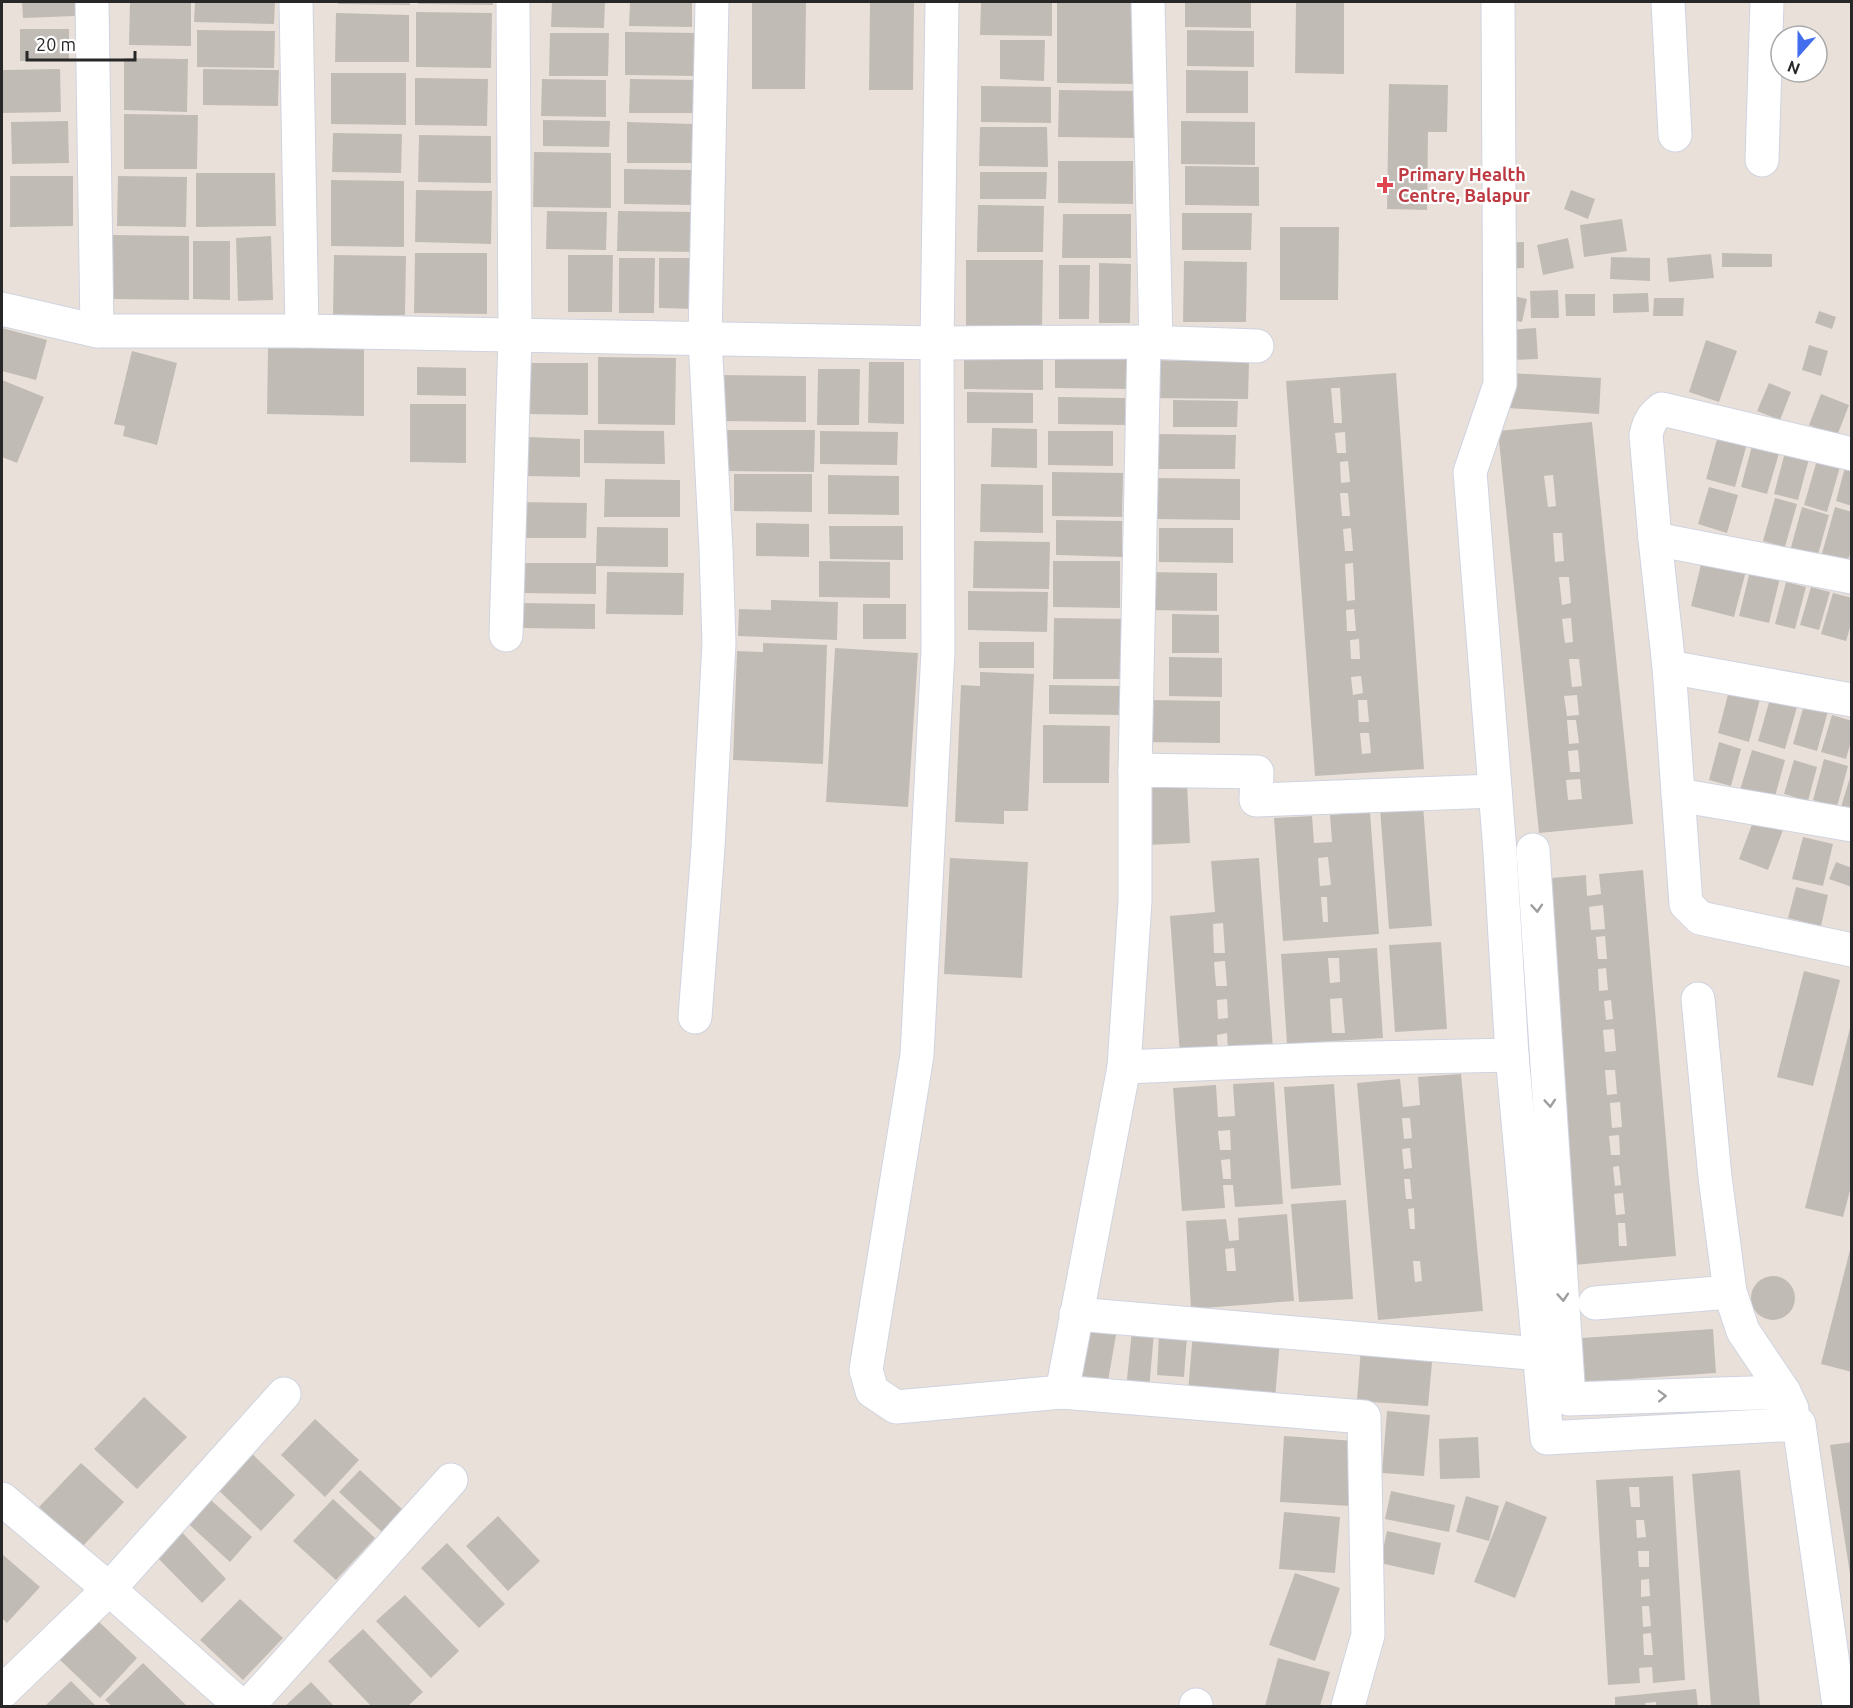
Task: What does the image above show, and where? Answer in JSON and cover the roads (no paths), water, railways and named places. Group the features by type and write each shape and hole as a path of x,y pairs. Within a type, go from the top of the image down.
{"street":[{"path":"92,2 97,331"},
{"path":"296,2 302,331"},
{"path":"506,635 515,336 513,2"},
{"path":"695,1017 708,848 719,643 705,338 712,2"},
{"path":"942,2 937,343 938,651 917,1055 866,1370 872,1391 896,1407 1062,1392 1365,1417 1368,1635 1348,1707"},
{"path":"1062,1392 1124,1067 1135,901 1135,770 1150,343 1148,2"},
{"path":"1498,2 1500,384 1470,471 1495,791 1512,1055 1547,1438 1799,1424"},
{"path":"1668,2 1674,135"},
{"path":"1762,160 1767,2"},
{"path":"2,309 97,331 302,331 937,343 1150,343 1257,346"},
{"path":"1851,453 1662,409 1652,417 1646,435 1654,539 1669,667 1686,904 1700,918 1851,950"},
{"path":"1654,539 1851,577"},
{"path":"1669,667 1851,700"},
{"path":"1135,770 1257,772 1256,800 1495,791"},
{"path":"1678,795 1851,825"},
{"path":"1533,850 1569,1399 1784,1392"},
{"path":"1698,999 1715,1177 1730,1292 1743,1331 1784,1392 1799,1424 1839,1707"},
{"path":"1124,1067 1324,1059 1512,1055"},
{"path":"1596,1303 1730,1292"},
{"path":"1076,1314 1540,1354"},
{"path":"2,1692 109,1589 284,1394"},
{"path":"248,1707 451,1480"},
{"path":"2,1499 109,1589 241,1707"}],"place":[{"name":"Primary Health Centre, Balapur","path":"1385,185"}]}
